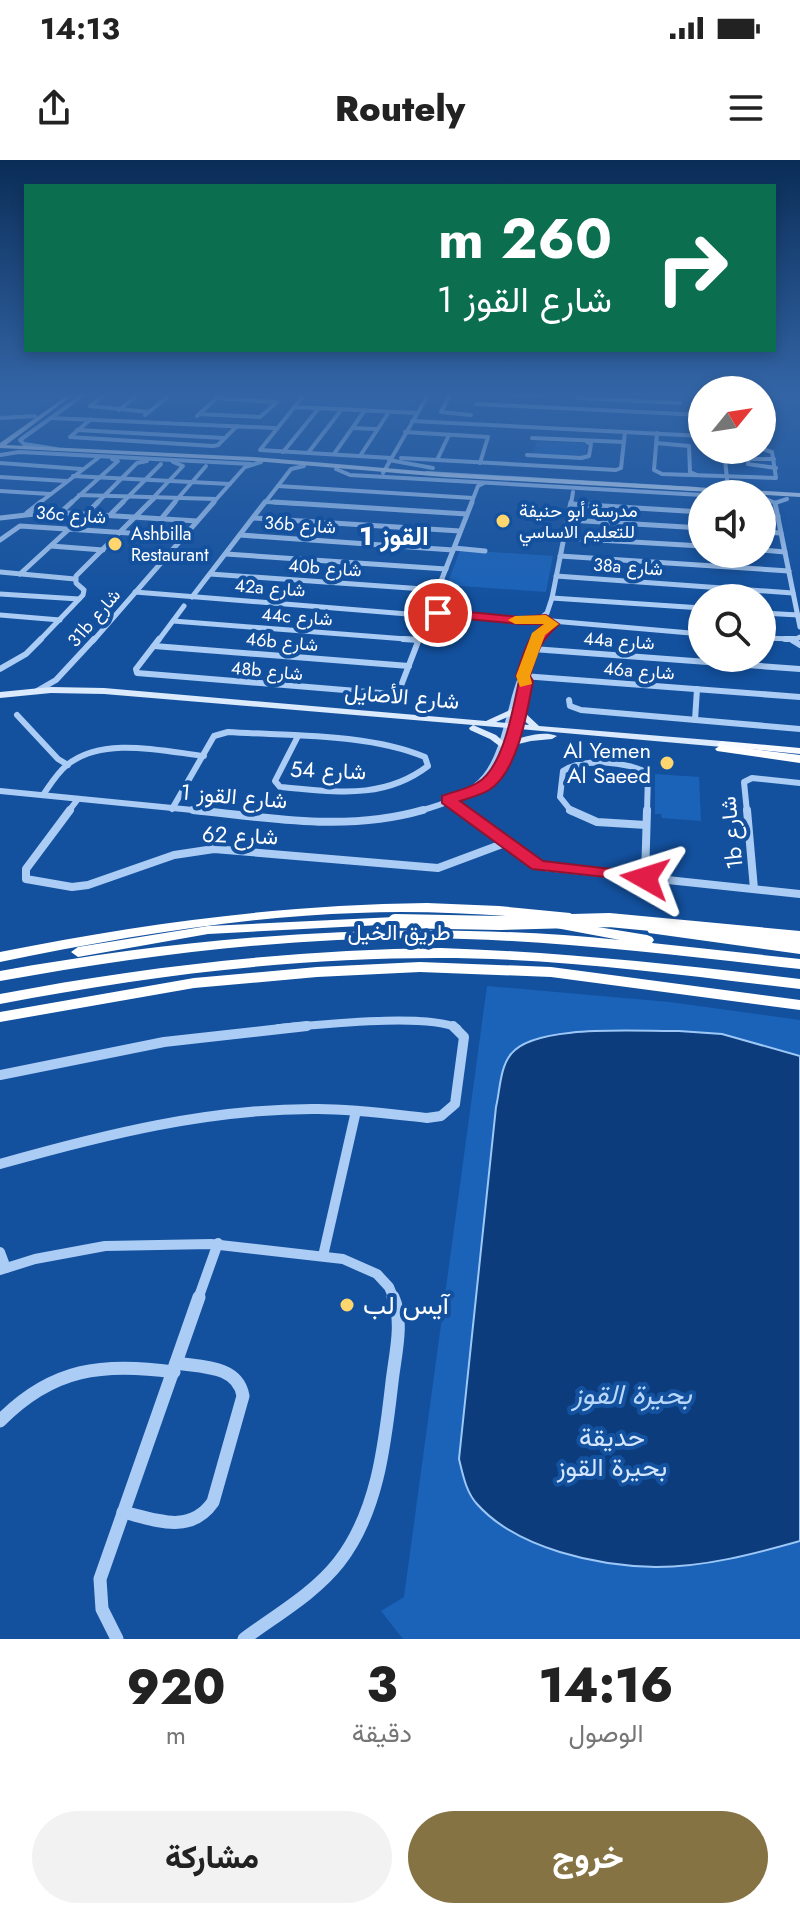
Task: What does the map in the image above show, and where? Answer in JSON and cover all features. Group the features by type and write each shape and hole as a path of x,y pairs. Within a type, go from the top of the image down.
{"highway":[{"path":"722,746 798,753"},
{"path":"423,909 584,929 665,943 697,953"},
{"path":"0,956 118,932 198,921 423,909 552,914 681,934 800,944"},
{"path":"7,975 79,952 166,935 285,924 627,920 800,944"},
{"name":"طريق الخيل","path":"7,975 171,947 336,935 511,936 800,964"},
{"name":"طريق الخيل","path":"0,999 194,965 363,954 551,957 800,984"},
{"path":"0,1017 162,987 289,974 452,967 576,975 799,1003"}],"main road":[{"path":"272,464 336,469 385,467 448,477 688,491"},
{"path":"299,464 385,467 448,477 688,490"},
{"path":"448,477 464,482"},
{"path":"523,477 537,481"},
{"path":"574,489 600,487"},
{"path":"776,494 800,496"},
{"path":"776,497 800,496"},
{"path":"776,498 800,496"},
{"name":"شارع الأصايل","path":"0,698 37,691 77,690 722,746"},
{"name":"شارع الأصايل","path":"0,698 102,696 476,726"},
{"path":"476,726 516,713 549,732"},
{"path":"476,726 504,745 549,732"}],"street":[{"path":"15,464 83,468"},
{"path":"0,518 35,510 87,464"},
{"path":"60,513 114,464"},
{"path":"86,514 136,464"},
{"path":"110,515 161,464"},
{"path":"75,579 183,466 169,464"},
{"path":"234,464 251,464"},
{"path":"378,464 385,467 649,482"},
{"path":"502,464 582,469 621,468 621,464"},
{"path":"582,469 587,464"},
{"path":"656,464 656,472 774,479 777,477 775,464"},
{"path":"690,464 690,472 698,476"},
{"path":"724,480 726,464"},
{"path":"748,464 776,468"},
{"name":"31b شارع","path":"37,691 58,678 246,465"},
{"path":"161,519 206,466"},
{"path":"192,597 278,486 288,467"},
{"path":"336,469 350,475 475,484 688,491"},
{"path":"420,473 688,487"},
{"path":"73,476 230,484"},
{"path":"0,477 67,481"},
{"path":"435,613 438,590 473,498 475,484"},
{"path":"278,486 473,498"},
{"path":"537,624 547,613 552,598 574,489"},
{"path":"0,491 177,500 216,499"},
{"path":"0,501 13,492"},
{"path":"776,503 787,499"},
{"path":"266,502 467,514"},
{"path":"571,504 688,511"},
{"path":"776,507 798,615 798,639 776,640"},
{"path":"35,510 197,521"},
{"path":"254,518 460,531"},
{"path":"568,520 688,527"},
{"name":"36c شارع","path":"0,540 13,529 24,526 129,533"},
{"path":"20,574 69,529"},
{"path":"776,533 781,533"},
{"name":"36b شارع","path":"240,535 485,551"},
{"path":"564,538 688,545"},
{"path":"51,546 103,550"},
{"path":"776,551 785,552"},
{"path":"226,554 446,569"},
{"path":"560,556 789,571"},
{"path":"0,572 75,579 84,590 26,654 0,669"},
{"name":"40b شارع","path":"210,574 438,590"},
{"name":"38a شارع","path":"556,576 793,593"},
{"name":"42a شارع","path":"135,592 423,615 435,613"},
{"path":"0,594 79,599"},
{"path":"552,598 688,607"},
{"path":"154,646 184,606"},
{"path":"409,666 419,640 423,615 435,613 537,624 688,633"},
{"path":"547,613 550,624"},
{"path":"776,614 798,615"},
{"path":"0,615 60,620"},
{"name":"44c شارع","path":"173,621 419,640"},
{"path":"537,624 550,624"},
{"name":"شارع القوز 1","path":"0,791 172,809 365,824 400,818 460,795 489,775 516,713 537,624"},
{"name":"46b شارع","path":"154,646 409,666"},
{"name":"48b شارع","path":"154,646 136,669 137,673 387,694 399,691 409,666"},
{"name":"44a شارع","path":"533,649 800,669"},
{"name":"46a شارع","path":"523,676 800,697"},
{"path":"58,678 61,684 77,690"},
{"path":"695,720 697,689"},
{"path":"569,700 570,706 581,710 800,729"},
{"path":"17,715 58,759 68,765"},
{"name":"شارع 54","path":"204,756 214,736 228,732 297,738 411,749 425,757 428,766 415,776 364,793 280,787 275,781 297,738"},
{"path":"43,795 68,765 97,753 120,749 204,756 172,809"},
{"path":"645,878 649,775 646,771 581,764 569,766 563,771 560,797 571,812 596,821 646,825"},
{"name":"1b شارع","path":"754,889 744,782 752,778 800,783"},
{"name":"شارع 62","path":"78,799 26,869 26,879 72,887 88,885 174,855 214,849 438,868 505,843"},
{"path":"448,800 533,863 545,867 800,894"},
{"path":"0,1075 136,1046 272,1028 435,1022 450,1024 462,1032 464,1043 456,1098 447,1113 427,1118 289,1109 186,1121 102,1137 0,1164"},
{"path":"323,1256 356,1111"},
{"path":"0,1252 3,1269 108,1244 162,1241 218,1243 323,1256 370,1269 390,1288 396,1300 398,1327 375,1487 358,1534 339,1563 244,1639"},
{"path":"117,1639 102,1609 99,1595 104,1564 218,1243"},
{"path":"0,1421 27,1396 47,1384 89,1369 125,1364 227,1372 237,1377 243,1385 243,1396 213,1502 200,1519 186,1525 123,1512"}],"green space":[{"path":"460,550 553,556 546,592 447,585"},
{"path":"655,774 699,777 701,821 662,818 661,814 655,814"},
{"name":"بحيرة القوز","path":"487,986 669,1002 800,1020 800,1639 403,1639 381,1611 404,1597"}],"water":[{"name":"بحيرة القوز","path":"679,1031 722,1034 800,1056 800,1541 711,1562 633,1566 560,1552 514,1533 494,1520 473,1499 459,1459 496,1107 507,1059 524,1044 565,1033"}],"slow traffic":[{"path":"515,620 546,619 553,624 539,633 523,676 525,684"}],"place":[{"name":"مدرسة أبو حنيفة للتعليم الاساسي","path":"503,521"},
{"name":"Ashbilla Restaurant","path":"115,544"},
{"name":"Al Yemen Al Saeed","path":"667,763"},
{"name":"آيس لب","path":"347,1305"}],"district":[{"name":"القوز 1","path":"394,536"}],"route":[{"path":"438,613 520,621 546,619 553,624 539,633 528,659 523,676 526,681 520,713 507,745 504,764 497,776 472,792 448,800 538,865 559,870 645,878"}],"park label":[{"name":"حديقة بحيرة القوز","path":"612,1452"}]}
